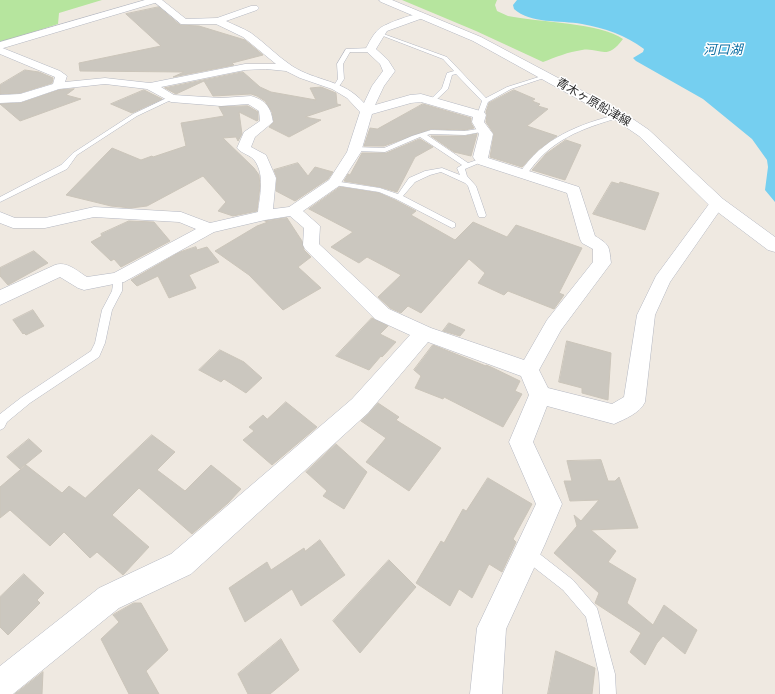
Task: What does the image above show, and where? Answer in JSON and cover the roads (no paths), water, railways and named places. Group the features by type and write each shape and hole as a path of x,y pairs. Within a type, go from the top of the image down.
{"main road":[{"path":"0,46 156,0"},
{"name":"青木ヶ原船津線","path":"384,0 477,39 619,116 644,133 717,203 775,246"}],"street":[{"path":"156,0 184,22 218,21 254,8"},
{"path":"0,298 61,269 84,284 118,278 209,228 265,215 293,211 334,183 355,149 366,112 378,86 389,71 384,62 370,50 380,33 384,29 420,16"},
{"path":"218,21 247,35 288,68 304,76 336,87 351,95 366,112"},
{"path":"0,50 61,76 58,86"},
{"path":"0,99 21,98 58,86 105,81 150,86 245,67 266,66 288,68"},
{"path":"150,86 171,98 221,102 251,100 265,110 267,122 249,135 244,148 261,158 268,178 265,215"},
{"path":"366,112 410,99 421,98 433,100 483,116 486,134 480,157 475,163 523,174 574,190 588,239 601,247 602,264 554,325 529,370"},
{"path":"540,395 614,414 634,402 646,315 662,280 717,203"},
{"path":"293,211 312,226 311,245 382,314 424,333 529,370 540,395 521,442 549,504 492,628 486,694"},
{"path":"0,217 13,224 45,223 94,212 182,217 209,228"},
{"path":"0,685 109,598 181,564 360,406 424,333"}],"lane":[{"path":"380,33 445,58 456,72 483,116"},
{"path":"336,87 341,79 340,64 348,50 370,50"},
{"path":"433,100 445,89 449,74 456,72"},
{"path":"355,149 385,150 431,132 465,133 509,88 547,76"},
{"path":"0,200 64,167 75,154 135,116 171,98"},
{"path":"523,174 532,160 550,144 590,124 619,116"},
{"path":"421,135 438,143 446,152 475,163"},
{"path":"475,163 461,168 464,176 472,186 482,215"},
{"path":"399,197 412,180 428,173 442,170 468,181"},
{"path":"334,183 380,190 399,197 452,225"},
{"path":"0,425 2,419 26,400 95,354 100,343 107,310 117,291 118,278"},
{"path":"527,553 568,585 592,613 607,674 608,694"}],"water":[{"name":"河口湖","path":"517,0 775,0 775,202 765,190 768,167 767,160 752,139 703,99 636,61 633,58 643,52 644,49 622,36 599,28 582,24 546,21 528,17 514,9 513,5"}]}
